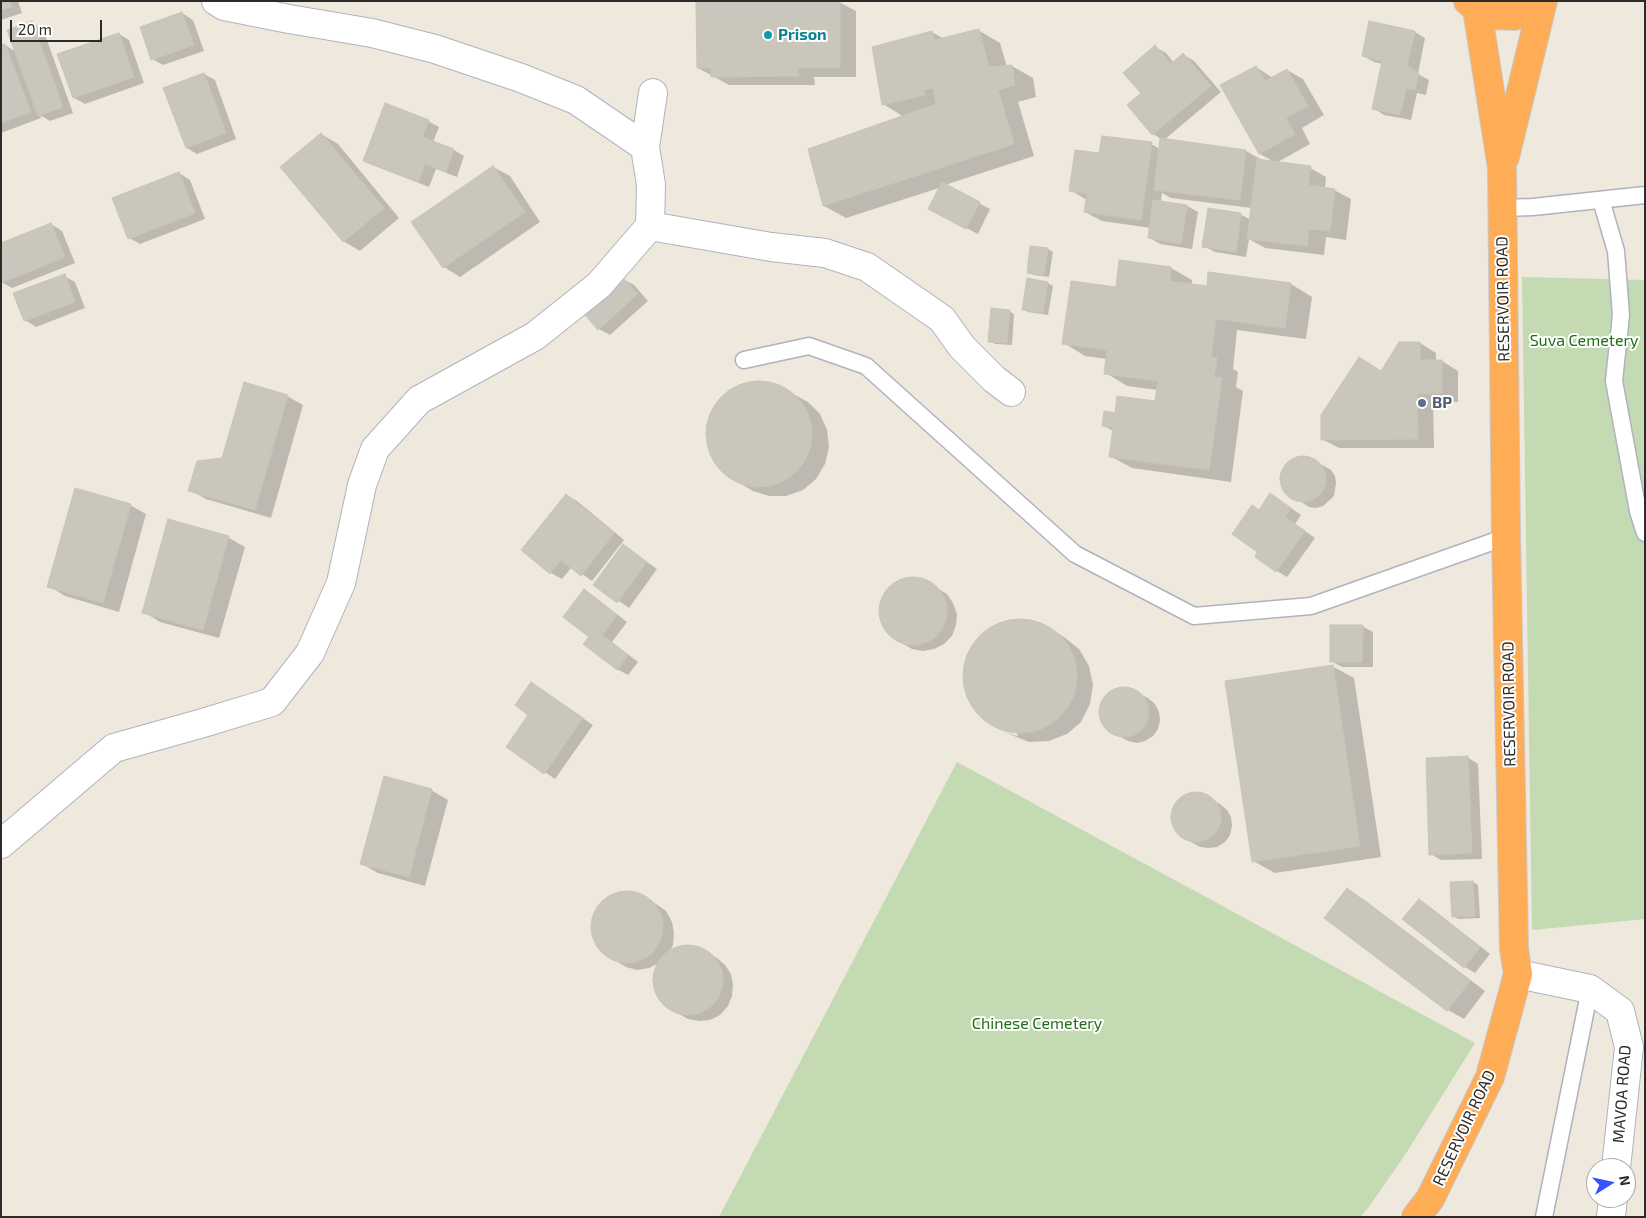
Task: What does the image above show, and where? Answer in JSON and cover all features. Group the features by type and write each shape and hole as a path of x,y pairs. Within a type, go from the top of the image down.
{"highway":[{"path":"1473,5 1493,15 1514,16 1535,9 1543,1"},
{"name":"RESERVOIR ROAD","path":"1502,168 1543,1"},
{"name":"RESERVOIR ROAD","path":"1416,1217 1430,1199 1490,1078 1518,974 1514,949 1506,537 1502,168 1473,5"}],"street":[{"path":"216,1 224,6 372,33 434,49 504,72 576,100 645,147"},
{"path":"1,844 114,748 272,702 310,653 341,583 362,485 375,449 419,400 535,336 600,285 650,226 651,185 645,147 653,93"},
{"path":"650,226 825,253 867,267 942,319 962,347 994,379 1011,392"},
{"name":"MAVOA ROAD","path":"1518,974 1590,989 1620,1011 1629,1046 1617,1158"}],"lane":[{"path":"1502,208 1533,207 1645,195"},
{"path":"1601,200 1616,251 1622,315 1614,381 1645,533"},
{"path":"744,360 809,346 866,366 1075,554 1194,616 1311,606 1506,537"},
{"path":"1544,1217 1590,989"}],"green space":[{"name":"Suva Cemetery","path":"1522,277 1645,280 1645,919 1532,930"},
{"name":"Chinese Cemetery","path":"957,762 1475,1043 1405,1155 1360,1217 719,1217"}],"building":[{"path":"1,1 10,1 12,7 1,10"},
{"name":"Prison","path":"696,1 840,1 840,68 798,68 799,76 711,77 711,68 697,68"},
{"path":"182,12 194,45 151,60 140,27"},
{"path":"32,21 63,107 38,116 7,30"},
{"path":"1369,21 1415,31 1407,66 1419,73 1415,90 1406,88 1400,115 1372,109 1382,61 1362,56"},
{"path":"979,29 989,67 1012,65 1015,85 998,90 1014,144 823,206 808,149 936,104 933,88 924,90 925,95 882,105 872,47 932,31 934,40"},
{"path":"119,33 134,77 73,98 57,54"},
{"path":"5,44 31,112 1,123 1,45"},
{"path":"1155,45 1171,64 1183,53 1211,86 1152,135 1127,105 1141,93 1123,73"},
{"path":"1256,66 1265,81 1287,69 1308,106 1286,118 1295,134 1259,154 1220,85"},
{"path":"204,73 226,133 186,148 163,88"},
{"path":"385,103 429,120 422,137 454,149 446,172 425,164 418,182 363,161"},
{"path":"321,133 384,208 343,242 280,167"},
{"path":"1102,136 1152,142 1141,220 1084,212 1087,194 1069,191 1075,150 1099,153"},
{"path":"1160,138 1246,150 1240,200 1154,190"},
{"path":"1257,159 1311,166 1308,185 1335,189 1330,231 1309,229 1307,246 1247,239"},
{"path":"493,166 525,212 443,268 411,222"},
{"path":"179,172 195,213 128,239 112,198"},
{"path":"942,182 980,202 966,229 928,209"},
{"path":"1153,200 1187,205 1181,244 1148,238"},
{"path":"1208,208 1241,213 1236,252 1202,247"},
{"path":"51,223 65,257 1,283 1,243"},
{"path":"1030,246 1048,248 1044,275 1027,273"},
{"path":"1119,260 1171,267 1170,281 1207,286 1208,272 1291,283 1285,328 1216,319 1211,357 1217,358 1214,377 1222,378 1209,470 1109,457 1113,428 1102,426 1104,411 1115,413 1117,396 1155,401 1158,381 1104,374 1107,350 1062,344 1071,281 1116,287"},
{"path":"65,274 75,302 24,321 13,293"},
{"path":"623,278 638,294 598,330 584,314"},
{"path":"1027,278 1048,282 1043,313 1022,310"},
{"path":"991,308 1010,310 1007,343 988,342"},
{"path":"1399,342 1420,342 1420,360 1442,360 1442,393 1417,394 1418,439 1321,440 1321,415 1359,357 1381,371"},
{"path":"759,381 779,385 797,396 808,414 812,434 808,454 797,472 779,483 759,487 739,483 721,472 710,454 706,434 710,414 721,396 739,385"},
{"path":"244,382 288,395 255,510 188,491 197,461 222,458"},
{"path":"1298,456 1308,456 1322,466 1326,479 1322,492 1316,498 1308,502 1298,502 1284,492 1280,484 1280,474 1290,460"},
{"path":"75,488 131,504 103,603 47,587"},
{"path":"1270,493 1291,508 1285,517 1305,531 1276,572 1255,557 1257,552 1232,534 1252,505 1259,510"},
{"path":"566,494 614,533 581,576 561,560 550,574 521,550"},
{"path":"168,519 229,536 203,630 142,613"},
{"path":"623,544 647,562 617,603 593,585"},
{"path":"913,577 926,580 937,587 944,598 947,611 944,624 937,635 926,642 913,645 900,642 889,635 882,624 879,611 882,598 889,587 900,580"},
{"path":"584,589 617,615 602,635 628,655 617,670 583,644 589,637 563,617"},
{"path":"1020,619 1042,624 1060,636 1072,654 1077,676 1072,698 1060,716 1042,728 1020,733 998,728 980,716 968,698 963,676 968,654 980,636 998,624"},
{"path":"1330,625 1363,625 1362,662 1330,662"},
{"path":"1333,665 1360,846 1252,862 1225,681"},
{"path":"531,682 583,718 544,774 506,747 528,715 515,705"},
{"path":"1119,687 1129,687 1142,694 1149,707 1149,717 1142,730 1129,737 1119,737 1110,733 1103,726 1099,717 1099,707 1103,698 1110,691"},
{"path":"1468,756 1472,853 1429,855 1426,758"},
{"path":"384,776 432,789 409,877 360,864"},
{"path":"1191,792 1201,792 1214,799 1221,812 1221,822 1214,835 1201,842 1191,842 1182,838 1175,831 1171,822 1171,812 1175,803 1182,796"},
{"path":"1473,881 1475,916 1452,917 1450,882"},
{"path":"1347,888 1470,981 1447,1011 1324,918"},
{"path":"634,891 653,901 661,913 663,927 661,941 653,953 641,961 620,963 601,953 593,941 591,920 601,901 613,893"},
{"path":"1419,899 1480,947 1464,968 1402,919"},
{"path":"688,945 701,948 713,955 720,967 723,980 720,993 713,1005 701,1012 688,1015 675,1012 663,1005 656,993 653,980 656,967 663,955 675,948"}],"place":[{"name":"Prison","path":"768,35"},
{"name":"BP","path":"1422,403"}]}
